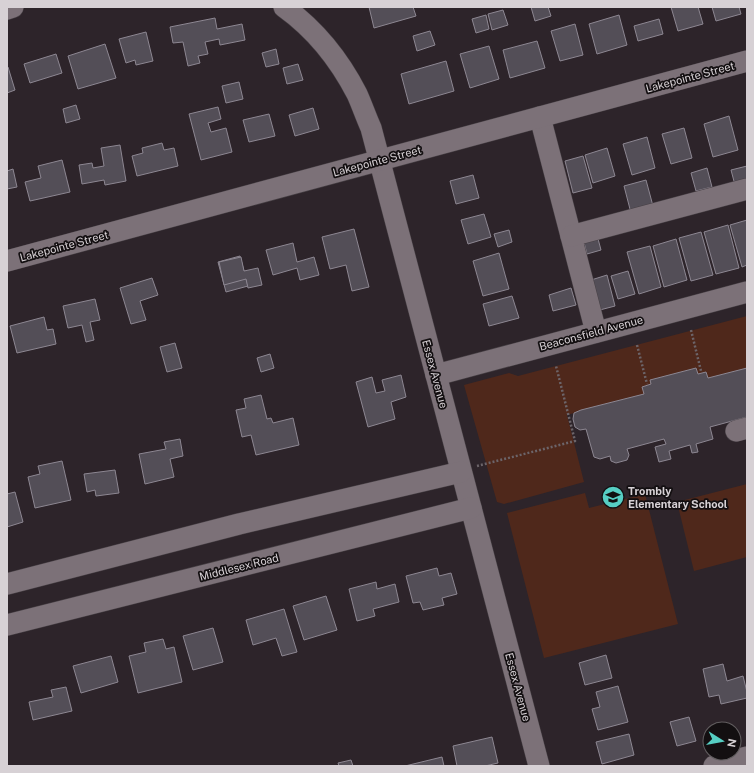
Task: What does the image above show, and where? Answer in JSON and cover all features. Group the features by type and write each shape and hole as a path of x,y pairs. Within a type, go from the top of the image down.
{"street":[{"path":"7,9 13,7"},
{"name":"Essex Avenue","path":"284,7 299,18 318,36 338,61 357,94 371,128 436,375 466,470 471,508 539,766"},
{"name":"Lakepointe Street","path":"7,261 747,61"},
{"path":"540,117 596,332"},
{"path":"571,236 747,189"},
{"name":"Beaconsfield Avenue","path":"436,375 747,292"},
{"path":"7,584 239,524 466,470"},
{"name":"Middlesex Road","path":"7,625 471,508"},
{"path":"714,766 747,757"}],"path":[{"path":"691,330 701,371"},
{"path":"637,345 647,384"},
{"path":"466,470 575,441 556,366"}],"shaded area":[{"path":"747,316 747,368 708,378 706,372 698,374 696,368 650,380 651,384 642,387 644,394 567,415 584,482 504,504 497,502 464,385 509,373 518,376"},
{"path":"747,484 747,557 694,571 677,502"},
{"path":"585,493 589,508 645,494 678,624 544,658 507,513"}],"building":[{"path":"369,7 413,7 416,16 374,28"},
{"path":"531,7 548,7 551,16 535,21"},
{"path":"671,7 698,7 703,24 678,31"},
{"path":"712,7 739,7 741,14 716,21"},
{"path":"503,10 508,25 492,30 488,14"},
{"path":"486,15 489,29 476,33 472,19"},
{"path":"619,15 627,45 597,54 589,24"},
{"path":"215,18 217,29 242,24 245,40 220,45 219,39 205,42 208,54 198,56 200,63 188,66 183,42 173,43 170,27"},
{"path":"659,19 663,34 638,41 634,26"},
{"path":"575,24 583,55 560,61 551,31"},
{"path":"430,31 435,45 417,51 413,36"},
{"path":"146,32 153,61 136,65 135,60 126,63 119,39"},
{"path":"537,41 545,68 510,78 503,50"},
{"path":"105,44 116,78 78,89 68,56"},
{"path":"489,46 499,79 470,88 460,54"},
{"path":"276,49 279,64 266,67 262,53"},
{"path":"56,54 62,73 30,83 24,64"},
{"path":"446,61 454,91 409,104 401,74"},
{"path":"298,64 303,80 287,84 283,68"},
{"path":"7,67 15,90 7,93"},
{"path":"239,82 243,99 226,103 222,86"},
{"path":"76,105 80,119 66,123 63,109"},
{"path":"218,107 221,119 208,123 211,132 226,128 232,152 201,160 189,114"},
{"path":"313,108 319,129 295,136 289,115"},
{"path":"269,114 275,136 249,142 243,120"},
{"path":"729,116 738,150 713,157 704,124"},
{"path":"684,128 692,158 671,164 662,134"},
{"path":"647,137 655,168 632,175 623,144"},
{"path":"162,143 164,150 174,148 178,166 137,176 132,156 143,153 142,148"},
{"path":"120,145 126,181 105,185 104,180 82,184 79,165 92,163 93,168 104,166 101,148"},
{"path":"607,148 615,176 593,183 585,155"},
{"path":"583,156 592,188 573,193 565,161"},
{"path":"62,160 70,192 30,201 25,182 41,178 38,166"},
{"path":"747,166 747,181 735,185 731,170"},
{"path":"707,168 712,187 696,191 691,173"},
{"path":"13,169 17,187 7,189 7,171"},
{"path":"473,175 479,198 456,204 450,181"},
{"path":"646,180 653,206 631,213 624,186"},
{"path":"484,214 491,237 468,244 461,220"},
{"path":"747,220 747,265 742,267 730,225"},
{"path":"728,225 739,268 716,274 704,232"},
{"path":"354,229 369,287 352,291 346,265 330,269 322,237"},
{"path":"509,230 512,242 498,247 494,234"},
{"path":"701,232 713,275 691,281 679,238"},
{"path":"597,235 601,250 587,254 583,239"},
{"path":"676,239 687,280 664,287 653,246"},
{"path":"293,243 297,262 314,257 319,275 300,280 297,268 273,275 266,250"},
{"path":"650,246 661,287 639,294 627,252"},
{"path":"499,253 509,289 483,296 473,261"},
{"path":"240,256 248,286 226,292 218,262"},
{"path":"241,257 244,271 258,268 262,285 248,288 246,279 224,285 219,262"},
{"path":"628,271 635,294 618,299 611,276"},
{"path":"607,275 615,306 596,311 588,281"},
{"path":"152,278 158,295 140,301 146,320 131,324 120,288"},
{"path":"571,288 576,305 553,311 549,295"},
{"path":"512,296 519,318 489,326 483,304"},
{"path":"95,299 100,320 90,322 94,340 86,342 82,325 68,328 63,306"},
{"path":"44,317 47,330 53,329 56,344 17,353 10,326"},
{"path":"175,343 182,368 167,372 160,347"},
{"path":"270,354 274,368 261,372 257,358"},
{"name":"Trombly Elementary School","path":"696,368 698,374 706,372 708,378 747,368 747,417 710,427 713,439 696,444 698,452 692,453 690,445 669,451 671,459 659,462 655,447 666,444 664,439 627,449 629,455 627,460 616,463 611,461 610,456 600,459 594,457 586,429 580,430 575,427 573,419 574,413 644,394 642,387 651,384 650,380"},
{"path":"401,375 406,397 391,402 395,419 368,427 356,382 372,377 376,393 385,391 382,380"},
{"path":"261,395 267,419 271,418 273,423 293,418 299,445 256,455 251,435 242,437 236,410 246,408 244,399"},
{"path":"180,439 183,456 170,459 174,477 145,484 139,454 166,449 164,442"},
{"path":"62,461 71,500 35,508 28,477 40,474 38,466"},
{"path":"115,470 119,493 96,496 95,490 87,492 84,474"},
{"path":"15,492 23,522 7,527 7,494"},
{"path":"437,568 439,576 451,573 457,594 442,598 444,605 423,610 420,602 413,603 406,576"},
{"path":"376,582 377,589 395,584 399,602 373,609 375,616 357,621 349,589"},
{"path":"326,596 337,630 304,640 293,606"},
{"path":"284,609 297,652 282,656 276,638 253,645 246,620"},
{"path":"213,628 223,662 193,670 183,636"},
{"path":"163,639 166,649 174,647 182,682 138,693 129,656 146,652 144,643"},
{"path":"606,655 612,678 585,685 579,663"},
{"path":"111,656 118,682 81,693 73,666"},
{"path":"723,664 727,681 743,676 747,698 721,704 719,695 709,697 703,669"},
{"path":"618,686 628,722 598,730 592,709 600,707 596,692"},
{"path":"66,687 72,711 33,720 29,702 53,697 51,690"},
{"path":"689,717 696,741 677,746 670,722"},
{"path":"629,734 634,755 602,764 596,742"},
{"path":"492,737 498,763 485,766 457,766 453,746"},
{"path":"442,757 444,766 405,766"},
{"path":"351,760 353,766 339,766 338,763"}],"place":[{"name":"Trombly Elementary School","path":"613,497"}]}
